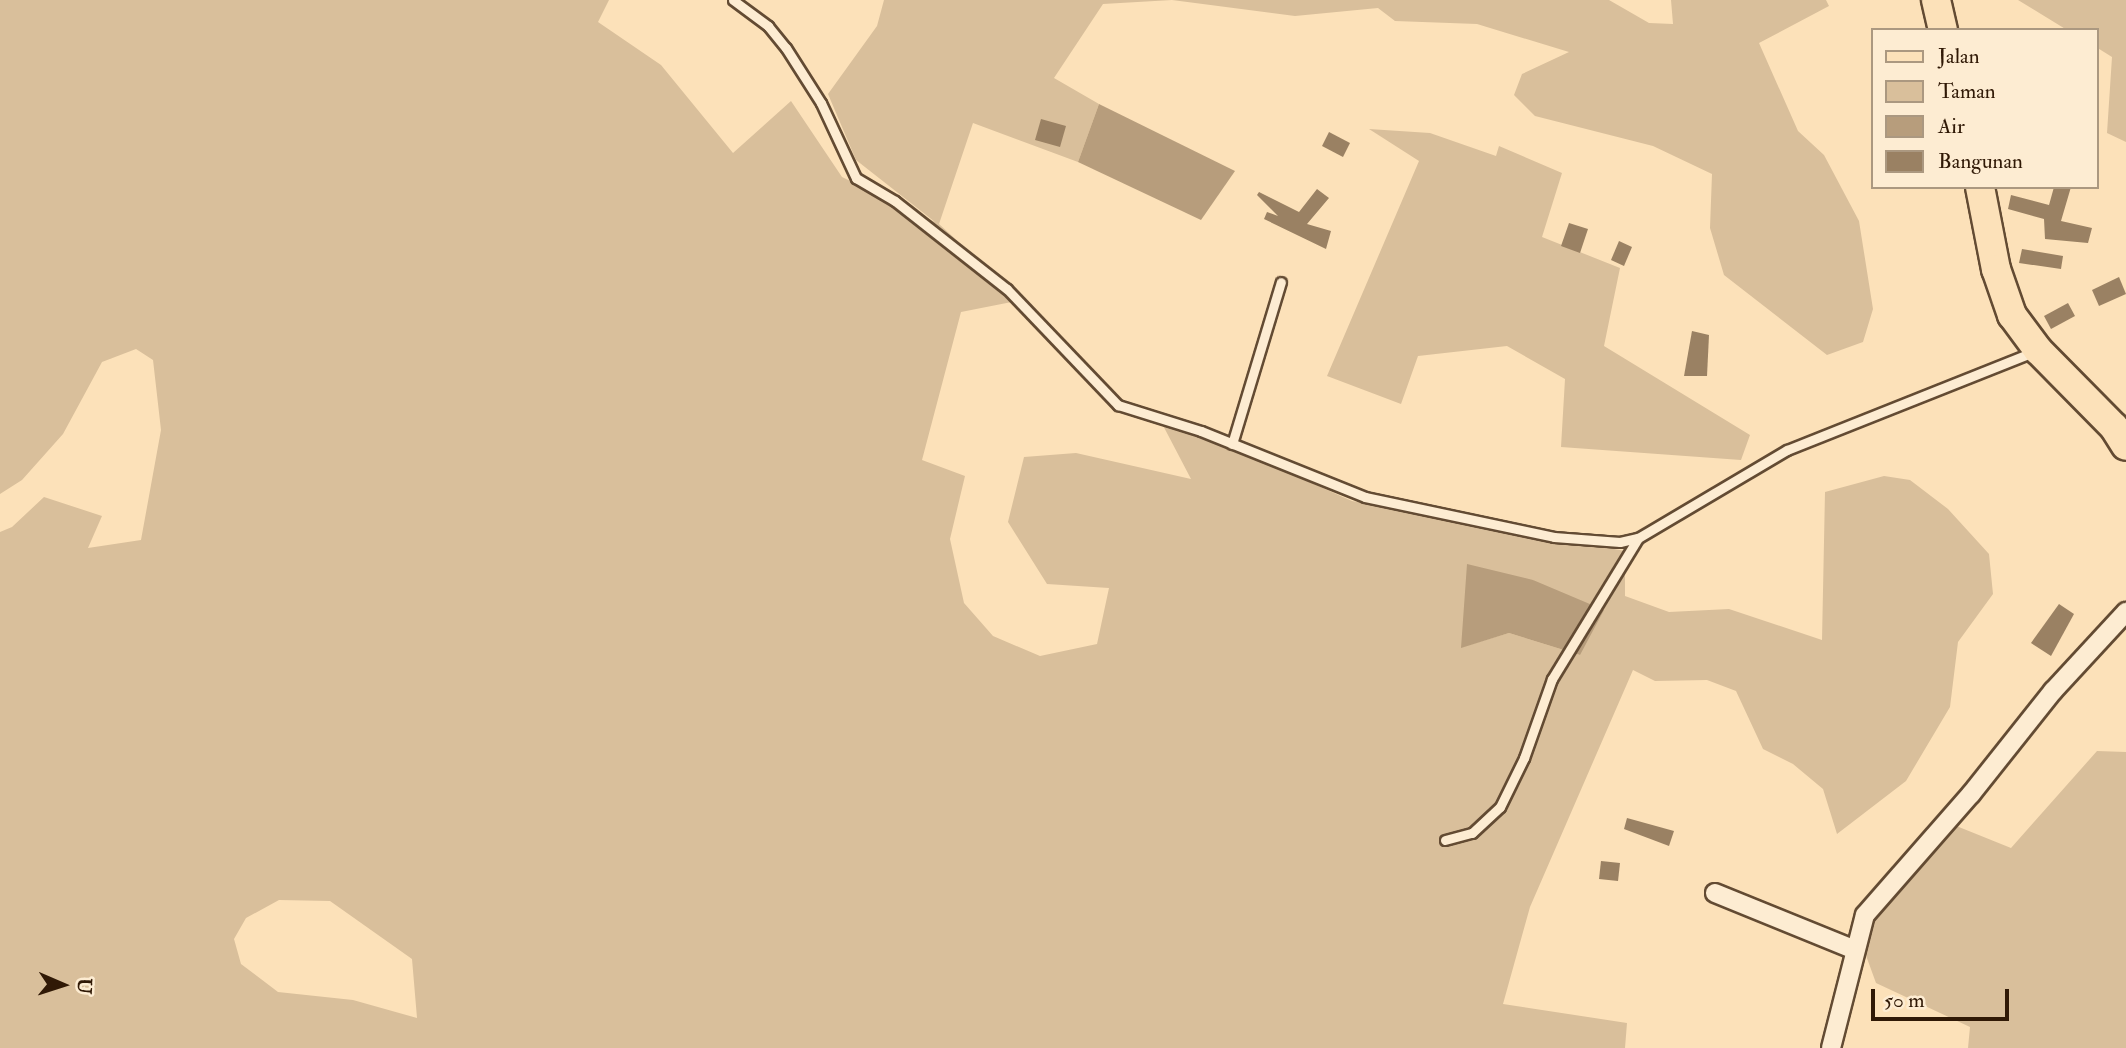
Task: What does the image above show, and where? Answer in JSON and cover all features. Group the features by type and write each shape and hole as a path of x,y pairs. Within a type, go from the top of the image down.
{"main road":[{"path":"1936,0 1943,28"},
{"path":"1980,189 1996,269 2012,315 2038,350 2114,428 2126,446"}],"street":[{"path":"1831,1048 1837,1038 1853,949 1865,915 1971,794 2053,691 2126,612"},
{"path":"1715,893 1853,949"}],"lane":[{"path":"733,0 768,26 786,48 821,103 856,178 894,201 1007,289 1118,405 1233,444 1365,497 1554,537 1599,542 1638,537 1787,450 2038,350"},
{"path":"1233,444 1281,282"},
{"path":"1445,840 1472,833 1500,807 1524,758 1552,679 1638,537"}],"green space":[{"path":"0,0 609,0 598,22 661,65 733,153 791,101 842,177 935,222 856,160 828,94 877,26 884,0 1172,0 1103,4 1054,78 1099,104 1078,162 973,123 939,224 1022,300 961,312 922,460 965,476 950,539 964,603 993,636 1040,656 1097,644 1109,588 1047,584 1008,522 1024,457 1076,453 1191,479 1157,414 1352,501 1625,551 1625,596 1669,612 1729,609 1822,640 1825,492 1884,476 1910,480 1948,509 1989,554 1993,594 1958,642 1950,707 1906,781 1837,834 1823,789 1793,764 1763,749 1736,691 1707,680 1655,681 1633,670 1530,907 1503,1004 1627,1023 1625,1048 0,1048 0,532 12,527 44,497 102,516 88,548 141,540 161,430 153,360 136,349 102,362 63,434 22,480 0,494","holes":["1533,580 1580,655 1509,633 1462,647","279,900 330,901 412,959 417,1018 353,1000 278,992 241,964 234,939 246,918"]},
{"path":"1172,0 1609,0 1649,23 1673,24 1671,0 1826,0 1829,6 1759,43 1798,131 1824,155 1859,221 1873,309 1863,342 1827,355 1724,275 1710,228 1712,174 1653,146 1535,116 1514,95 1522,74 1569,52 1477,24 1395,21 1378,8 1295,16"},
{"path":"2018,0 2126,0 2126,142 2107,133 2112,57 2098,48 2098,28 2064,28"},
{"path":"1369,129 1430,133 1496,156 1499,146 1562,173 1542,237 1620,268 1604,346 1750,435 1741,460 1561,447 1565,379 1507,346 1418,356 1401,404 1327,376 1419,161"},
{"path":"2097,751 2126,752 2126,1048 1968,1048 1970,1027 1876,983 1864,950 1865,923 1944,821 2011,848"}],"water":[{"path":"1099,104 1235,171 1201,220 1078,162"},
{"path":"1467,564 1533,580 1604,610 1580,655 1509,633 1461,648"}],"building":[{"path":"1041,119 1066,126 1060,147 1035,140"},
{"path":"1329,132 1350,143 1343,157 1322,146"},
{"path":"1317,189 1329,198 1307,224 1331,231 1326,249 1264,219 1267,212 1278,216 1257,195 1259,192 1299,212"},
{"path":"2053,189 2070,189 2061,221 2092,228 2088,243 2045,239 2044,219 2008,209 2011,195 2049,205"},
{"path":"1569,223 1588,229 1580,253 1561,246"},
{"path":"1619,241 1632,247 1624,266 1611,260"},
{"path":"2022,249 2063,256 2061,269 2019,263"},
{"path":"2119,277 2126,294 2099,306 2092,290"},
{"path":"2068,303 2075,316 2051,329 2044,316"},
{"path":"1692,331 1709,335 1707,376 1684,376"},
{"path":"2059,604 2074,614 2051,656 2031,643"},
{"path":"1627,818 1674,831 1669,846 1624,829"},
{"path":"1601,861 1620,863 1618,881 1599,879"}]}
